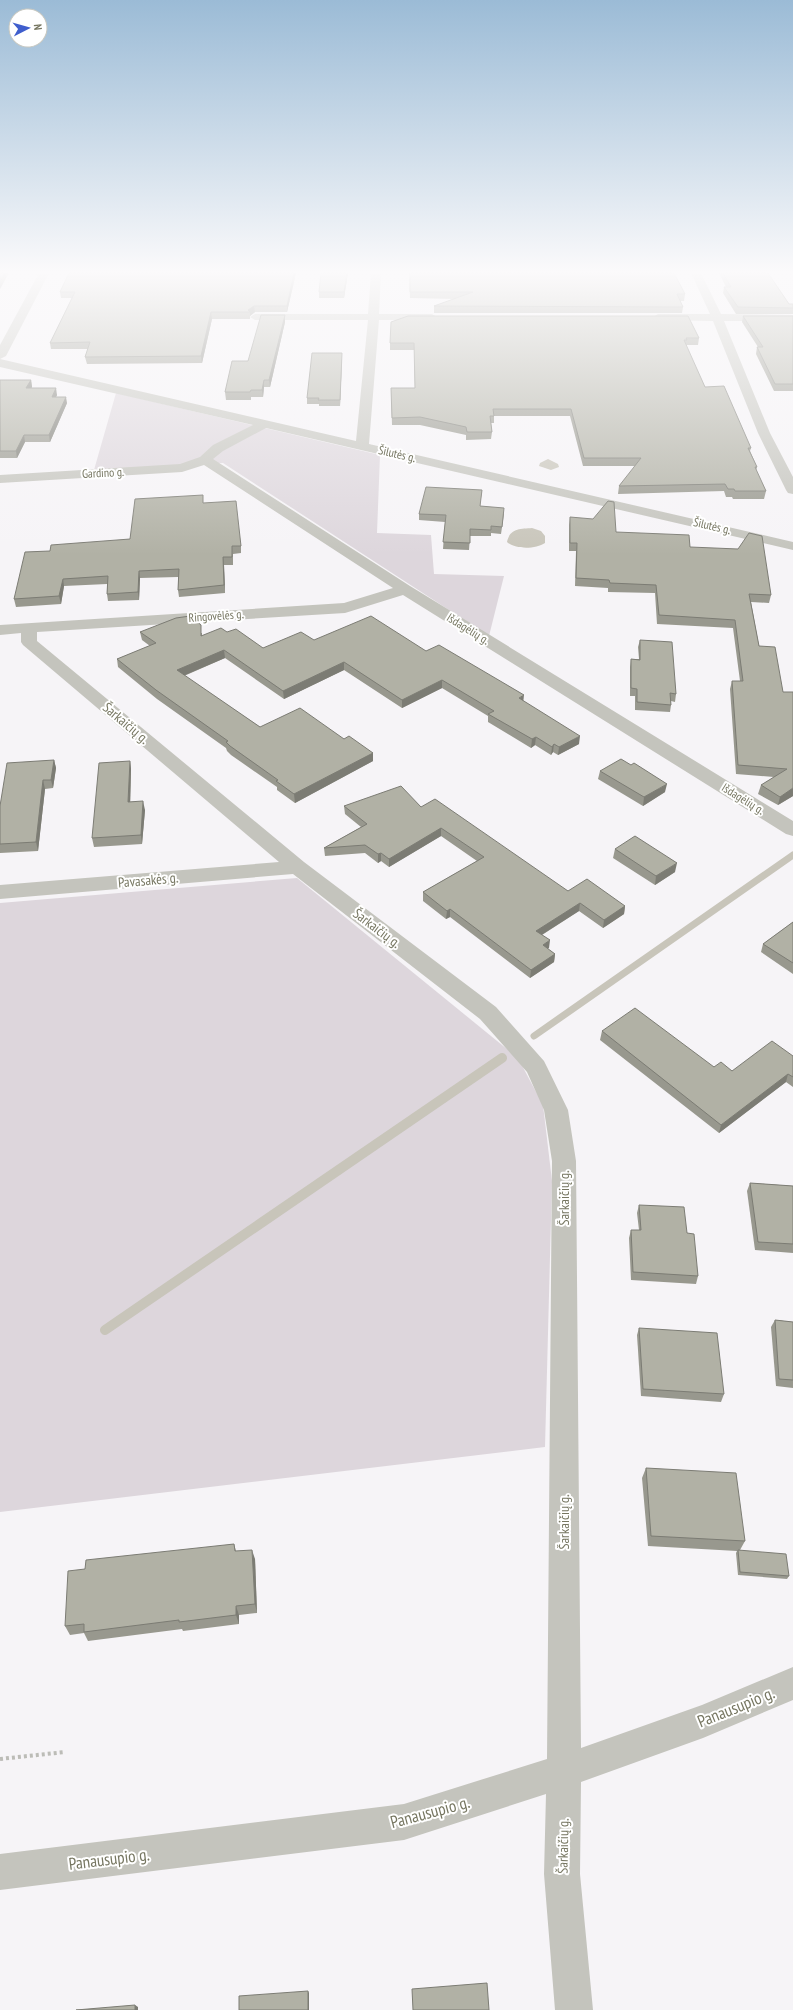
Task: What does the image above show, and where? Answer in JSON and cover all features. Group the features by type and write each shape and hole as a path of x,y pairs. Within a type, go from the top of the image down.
{"street":[{"name":"Šilutės g.","path":"17,367 793,546"},
{"path":"362,446 370,367"},
{"path":"737,367 764,433 793,490"},
{"path":"205,460 218,448 265,424"},
{"name":"Gardino g.","path":"0,479 182,468 205,460"},
{"name":"Išdagėlių g.","path":"205,460 405,590 793,830"},
{"name":"Ringovėlės g.","path":"0,630 345,608 405,590"},
{"name":"Šarkaičių g.","path":"29,628 29,642 297,867 488,1013 536,1067 556,1110 564,1161 564,1771 562,1874 574,2010"},
{"name":"Pavasakės g.","path":"0,892 297,867"},
{"name":"Panausupio g.","path":"0,1872 404,1822 564,1771 703,1721 793,1683"}],"path":[{"path":"0,1759 66,1752"}],"shaded area":[{"path":"116,393 380,455 377,533 431,535 434,574 504,576 489,636 223,463 94,470"},
{"path":"548,459 558,464 559,467 551,470 539,466 540,463"},
{"path":"532,528 541,531 545,536 545,543 526,548 511,545 507,542 510,534 516,530"},
{"path":"297,878 518,1058 543,1105 552,1181 545,1447 0,1512 0,903"}],"building":[{"path":"231,367 272,367 269,380 264,380 262,390 251,390 250,392 225,392"},
{"path":"310,367 341,367 340,400 318,400 319,398 307,398"},
{"path":"415,367 696,367 705,387 724,386 751,448 748,448 766,491 735,491 734,489 728,489 725,484 619,486 641,458 584,458 571,409 493,409 494,416 490,416 492,432 467,432 466,427 420,417 392,418 391,388 415,388"},
{"path":"767,367 793,367 793,384 775,384"},
{"path":"0,380 31,380 26,388 56,388 52,397 66,397 49,435 24,435 16,451 0,451"},
{"path":"426,487 482,490 480,506 504,508 502,527 491,526 491,530 470,529 470,543 443,542 446,515 419,514"},
{"path":"203,495 203,503 236,501 241,546 232,546 232,557 223,557 224,585 178,590 179,569 139,571 138,592 107,594 108,576 63,579 59,596 14,599 25,552 50,551 51,545 130,539 135,499"},
{"path":"608,501 614,502 616,532 689,535 690,547 738,549 749,533 762,536 771,595 749,594 759,646 775,647 783,692 793,692 793,788 780,797 761,785 787,769 738,765 732,681 743,681 735,620 659,615 656,585 610,583 609,580 576,578 577,543 570,543 570,517 593,519"},
{"path":"190,616 201,625 201,636 221,628 227,632 236,629 263,648 301,632 314,640 371,616 426,651 439,645 524,695 519,698 580,736 559,747 554,744 552,747 536,737 532,739 488,714 494,711 442,680 402,700 344,662 283,691 224,650 177,670 260,727 300,708 344,739 349,736 373,753 294,794 276,781 278,780 230,746 226,742 228,741 156,690 117,659 156,643 140,632 176,618"},
{"path":"640,640 672,642 676,694 670,693 671,705 637,702 637,689 631,688 631,659 640,660"},
{"path":"621,759 631,765 634,763 667,784 644,797 600,771"},
{"path":"54,760 51,780 43,780 36,842 0,844 0,806 7,763"},
{"path":"130,761 128,802 143,801 141,835 92,838 99,763"},
{"path":"401,786 421,807 435,799 568,891 587,879 625,906 604,920 580,903 536,931 550,940 543,945 555,954 531,970 450,909 447,911 423,892 484,857 441,828 389,859 381,853 378,854 365,845 324,848 367,824 344,806"},
{"path":"635,836 677,863 656,876 615,849"},
{"path":"793,922 793,963 763,944"},
{"path":"635,1008 714,1067 721,1062 732,1071 772,1041 793,1056 793,1077 788,1074 721,1125 602,1031"},
{"path":"750,1183 793,1186 793,1244 758,1242"},
{"path":"639,1205 684,1207 687,1233 694,1234 698,1276 633,1272 631,1230 641,1230"},
{"path":"775,1320 793,1322 793,1380 779,1379"},
{"path":"639,1328 717,1333 724,1394 643,1389"},
{"path":"646,1468 736,1473 745,1541 651,1536"},
{"path":"234,1544 235,1551 252,1550 255,1604 236,1606 236,1615 179,1622 179,1620 84,1632 84,1624 65,1626 68,1571 85,1569 86,1560"},
{"path":"738,1550 786,1554 789,1576 740,1572"},
{"path":"487,1983 489,2010 413,2010 412,1989"},
{"path":"308,1991 308,2010 239,2010 239,1996"},
{"path":"135,2005 135,2010 76,2010"}],"waterway":[{"path":"534,1036 793,855"},
{"path":"105,1330 502,1058"}]}
